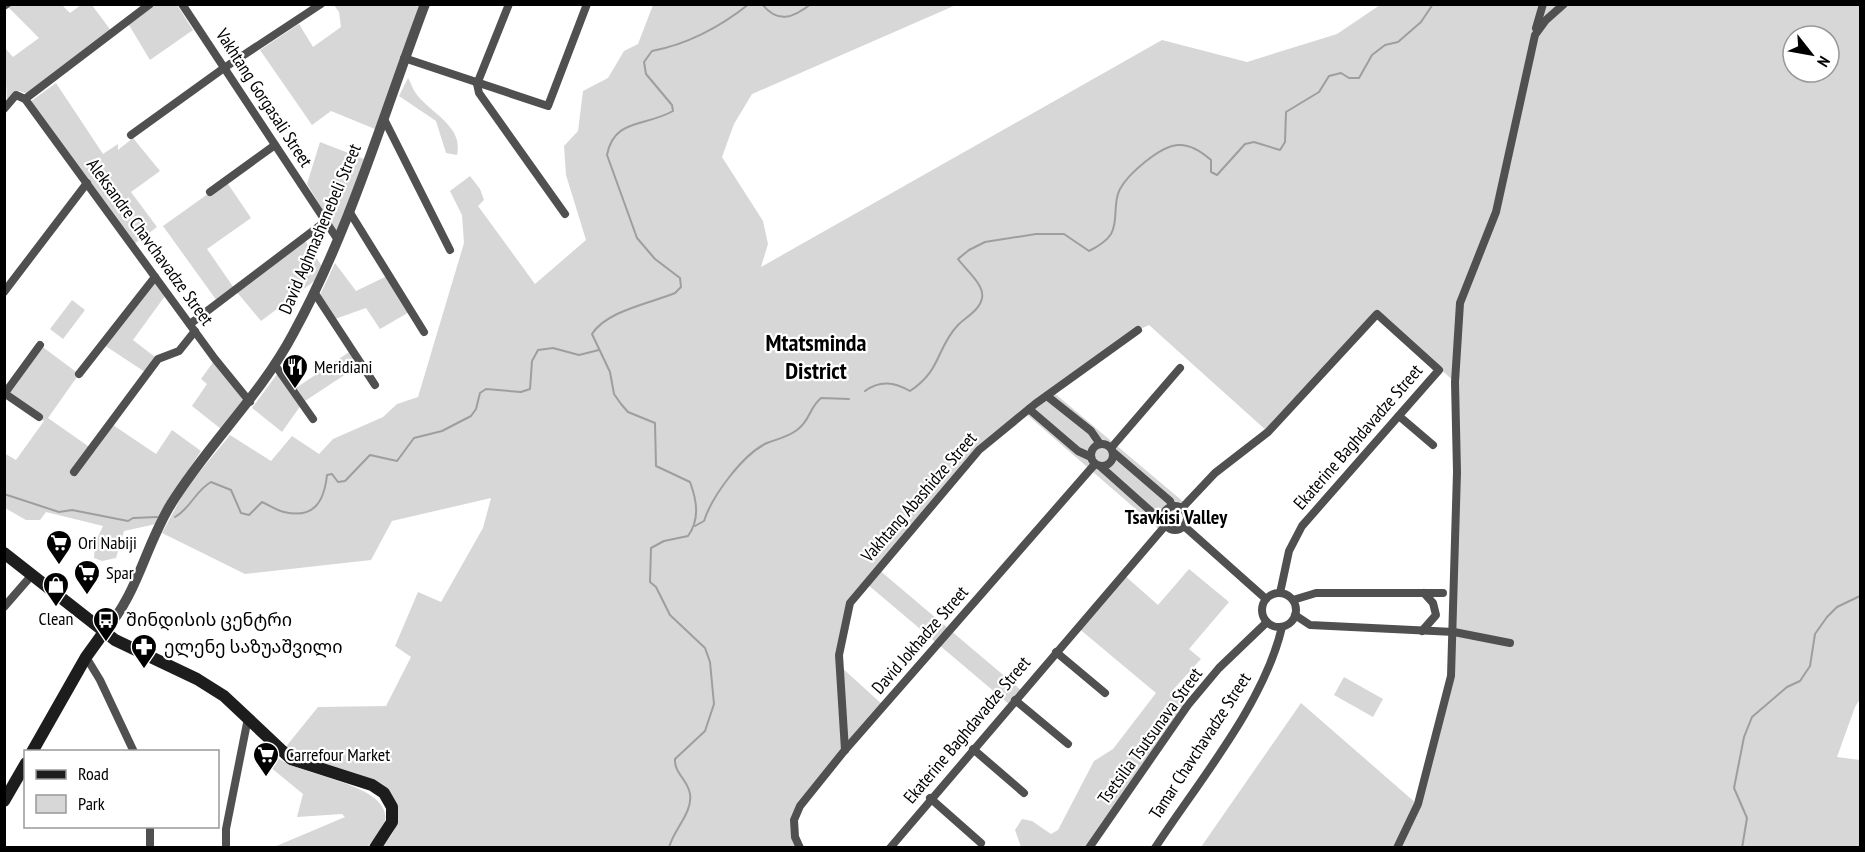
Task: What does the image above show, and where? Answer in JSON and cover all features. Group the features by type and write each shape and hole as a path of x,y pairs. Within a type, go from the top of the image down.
{"main road":[{"path":"4,554 128,648 207,684 248,718 291,759 372,785 384,793 392,807 392,822 375,848"},
{"path":"33,750 86,657 104,632"},
{"path":"4,801 24,766"}],"street":[{"path":"4,109 16,95 25,99 150,4"},
{"name":"Vakhtang Gorgasali Street","path":"182,4 338,240"},
{"path":"131,135 224,68 321,4"},
{"name":"David Aghmashenebeli Street","path":"104,632 127,603 170,506 204,453 250,402 275,365 314,292 338,240 425,4"},
{"path":"509,4 477,84 479,93 565,214"},
{"path":"404,58 548,106 587,4"},
{"path":"1397,848 1418,804 1451,676 1457,472 1455,382 1460,303 1496,212 1543,4"},
{"path":"1535,35 1546,20 1564,4"},
{"name":"Aleksandre Chavchavadze Street","path":"25,99 250,402"},
{"path":"384,119 450,250"},
{"path":"210,192 275,145"},
{"path":"4,292 87,183"},
{"path":"349,211 424,332"},
{"path":"74,472 158,359 179,351 193,327 326,221"},
{"path":"79,374 155,277"},
{"path":"314,292 375,385"},
{"name":"Ekaterine Baghdavadze Street","path":"1182,508 1215,473 1268,432 1377,314 1439,370 1302,526 1289,551 1281,593"},
{"name":"Vakhtang Abashidze Street","path":"845,750 839,655 850,603 979,450 1029,409 1138,330"},
{"path":"39,417 5,393 40,345"},
{"path":"275,365 313,419"},
{"path":"1095,462 1111,462 1112,450 1180,368"},
{"path":"1047,396 1090,431 1100,444 1112,450 1170,501 1172,506"},
{"path":"1029,409 1078,451 1095,462 1155,516 1162,516"},
{"path":"1399,416 1433,445"},
{"path":"1095,462 1093,448 1100,444"},
{"name":"David Jokhadze Street","path":"800,848 795,837 794,820 800,806 845,750 1095,462"},
{"path":"1172,506 1182,508 1187,515 1184,526 1177,530 1165,526 1162,516 1166,509 1172,506"},
{"name":"Ekaterine Baghdavadze Street","path":"892,847 930,798 1165,526"},
{"path":"1184,526 1266,599"},
{"path":"4,607 31,576"},
{"path":"1293,600 1295,615 1287,625 1282,627 1267,622 1262,611 1266,599 1281,593 1293,600 1316,593 1443,593"},
{"path":"1422,631 1436,615 1433,603 1424,593"},
{"path":"1295,615 1310,625 1454,632 1510,643"},
{"name":"Tsetsilia Tsutsunava Street","path":"1089,848 1188,705 1219,668 1267,622"},
{"name":"Tamar Chavchavadze Street","path":"1155,848 1240,720 1268,670 1282,627"},
{"path":"1056,652 1105,693"},
{"path":"86,657 105,690 133,750"},
{"path":"1015,700 1068,744"},
{"path":"226,848 226,829 248,718"},
{"path":"973,748 1024,793"},
{"path":"930,798 981,843"},
{"path":"150,828 150,848"}],"green space":[{"path":"11,5 62,5 70,13 81,5 92,5 112,32 28,94 19,91 7,99 4,47 13,57 39,38 8,7"},
{"path":"155,5 177,5 193,30 150,60 129,25"},
{"path":"334,5 422,5 375,129 331,111 312,125 260,50 299,24 313,47 341,27 339,12"},
{"path":"653,5 956,5 752,94 734,124 722,157 763,221 768,244 761,267 1162,40 1247,62 1337,34 1380,5 1860,5 1860,699 1837,757 1860,760 1860,847 1201,847 1301,703 1417,804 1451,676 1455,382 1377,314 1268,432 1149,325 1138,330 1053,392 1186,504 1176,506 1161,531 1025,413 979,450 878,569 1022,691 1010,705 867,584 850,604 840,666 884,706 794,820 800,847 382,847 398,820 395,801 388,791 368,779 308,763 284,749 318,707 386,706 411,657 395,646 418,592 441,602 483,528 491,498 392,521 371,560 245,574 162,533 187,487 230,435 271,461 292,436 319,454 333,439 383,417 397,404 418,397 464,243 462,215 450,191 470,176 480,189 484,200 478,206 535,284 586,240 566,175 564,146 578,131 583,91 608,78 624,51 638,44"},
{"path":"408,78 414,91 423,102 451,128 458,145 457,155 446,153 436,121 399,96"},
{"path":"56,83 103,154 118,144 118,150 133,138 160,171 131,192 157,227 134,244 30,102"},
{"path":"320,142 364,159 337,233 307,184"},
{"path":"226,181 251,218 207,249 234,288 217,301 163,226"},
{"path":"304,239 323,268 317,279 261,321 236,291"},
{"path":"335,263 356,291 389,275 411,311 380,329 366,308 335,319 319,297"},
{"path":"154,282 165,296 133,340 155,357 145,372 104,345"},
{"path":"72,300 85,310 63,339 50,329"},
{"path":"40,345 79,374 48,418 95,451 113,425 156,454 172,430 201,451 167,502 156,524 124,531 116,558 102,561 94,558 95,543 103,526 46,512 40,520 26,520 5,508 4,453 16,460 44,421 5,393"},
{"path":"352,350 361,364 302,403 293,390"},
{"path":"214,361 247,401 221,429 192,406 207,384 201,379"},
{"path":"278,373 301,405 282,432 252,408"},
{"path":"1189,569 1229,602 1189,649 1201,659 1172,691 1188,705 1089,847 1021,847 1015,830 1022,819 1032,821 1051,834 1058,830 1094,761 1113,749 1156,693 1077,627 1123,574 1158,605"},
{"path":"1344,677 1383,699 1373,717 1334,695"},
{"path":"271,754 293,766 366,793 379,803 385,815 382,829 367,847 274,847 345,817 342,814 297,817 303,794 264,762"}],"waterway":[{"path":"669,848 686,815 690,801 689,789 675,764 675,759 705,731 714,704 710,662 705,648 670,615 656,587 650,582 651,548 664,541 688,536 696,516 696,503 690,482 656,466 655,423 628,412 621,404 614,394 610,372 592,334 608,319 675,293 681,287 680,278 655,259 637,238 607,155 616,135 624,129 673,111 672,105 646,74 644,62 652,51 704,34 749,4"},
{"path":"762,4 774,14 786,17 798,13 811,4"},
{"path":"865,391 882,384 898,386 910,391 928,375 958,325 976,310 981,302 982,293 974,277 958,259 969,250 985,242 1036,234 1064,234 1089,251 1104,242 1111,234 1115,223 1116,200 1124,183 1145,162 1162,150 1178,145 1192,147 1211,160 1211,172 1217,175 1245,144 1254,142 1280,150 1285,142 1286,112 1319,92 1329,76 1341,73 1349,78 1359,78 1372,55 1385,45 1398,42 1421,22 1433,4"},
{"path":"175,517 211,482 231,490 241,513 249,515 262,502 284,512 303,513 316,506 320,500 327,475 332,474 338,482 345,481 370,455 397,461 414,438 442,431 471,416 476,409 480,393 486,389 521,392 530,389 532,361 538,350 553,348 579,355 599,350"},
{"path":"695,526 704,521 721,488 748,456 767,443 797,430 805,423 821,398 849,399"},
{"path":"4,494 59,512 72,510 128,521 133,518 157,517"},
{"path":"1742,848 1747,818 1734,788 1744,737 1752,717 1787,687 1800,681 1810,666 1815,634 1837,607 1860,596"}],"place":[{"name":"Meridiani","path":"295,390"},
{"name":"Ori Nabiji","path":"59,566"},
{"name":"Spar","path":"87,596"},
{"name":"Clean","path":"56,608"},
{"name":"შინდისის ცენტრი","path":"106,643"},
{"name":"ელენე საზუაშვილი","path":"144,670"},
{"name":"Carrefour Market","path":"266,778"}],"district":[{"name":"Mtatsminda District","path":"816,357"},
{"name":"Tsavkisi Valley","path":"1176,517"}]}
